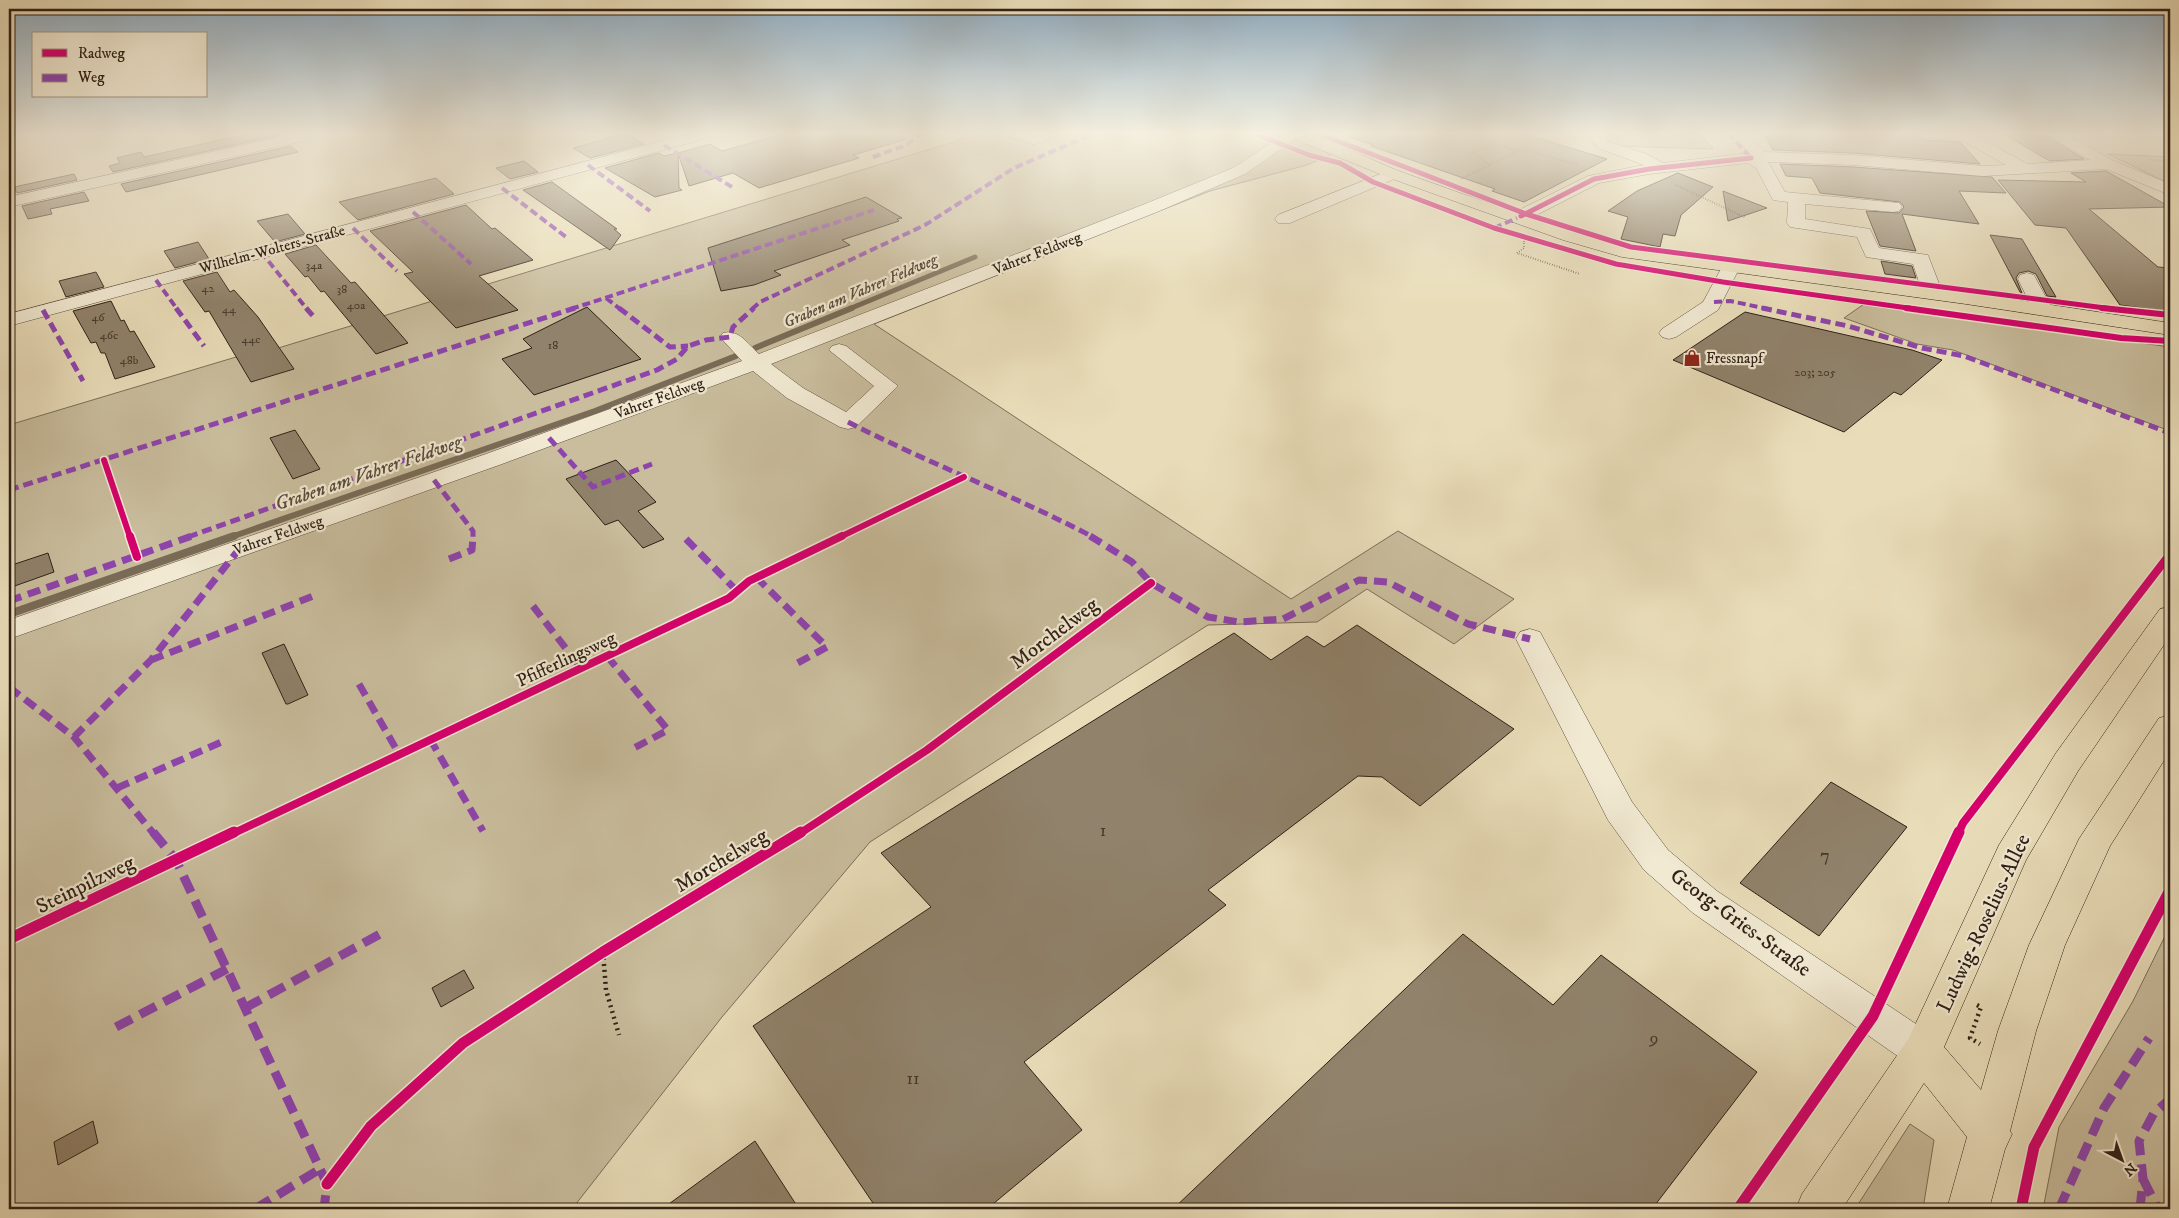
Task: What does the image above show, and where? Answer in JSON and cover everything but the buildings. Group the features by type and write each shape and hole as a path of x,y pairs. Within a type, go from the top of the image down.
{"main road":[{"path":"1438,190 1622,252 1933,294 2170,329"},
{"name":"Ludwig-Roselius-Allee","path":"1817,1209 1923,1051 2011,855 2068,762 2170,616"},
{"path":"1968,1209 1991,1134 2009,1060 2047,945 2096,839 2170,726"},
{"name":"Georg-Gries-Straße","path":"1923,1051 1991,1134"}],"street":[{"path":"9,202 63,190"},
{"name":"Wilhelm-Wolters-Straße","path":"9,320 497,190"},
{"name":"Vahrer Feldweg","path":"9,630 486,462 756,363 1194,190"},
{"path":"1284,219 1355,190"},
{"path":"1517,218 1573,190"},
{"path":"1776,190 1779,196 1893,207"},
{"path":"1795,198 1797,204 1796,223 1864,233 1872,253 1921,259 1933,294"},
{"path":"1669,333 1711,306 1731,268"},
{"path":"2027,279 2043,310"},
{"path":"730,338 756,363 795,393 848,422 887,386 839,350"},
{"name":"Georg-Gries-Straße","path":"1530,639 1620,811 1656,860 1705,902 1923,1051"}],"path":[{"path":"1684,190 1746,218"},
{"path":"1524,239 1524,248 1517,253 1580,274"},
{"path":"595,957 612,947"},
{"path":"604,952 606,990 620,1035"},
{"path":"1950,990 1981,1007 1970,1038 2009,1060"}],"shaded area":[{"path":"797,190 1214,190 874,324 1291,599 1398,531 1514,599 1454,644 1367,589 1317,622 1208,625 870,842 722,1017 572,1209 9,1209 9,425 236,357 239,360"},
{"path":"1864,304 2170,347 2170,431 1953,350 1917,344 1844,318"},
{"path":"2170,926 2170,1209 2043,1209 2059,1127 2133,1001"},
{"path":"1910,1124 1934,1140 1923,1209 1855,1209"}],"waterway":[{"name":"Graben am Vahrer Feldweg","path":"849,309 975,257"},
{"name":"Graben am Vahrer Feldweg","path":"755,348 852,308"},
{"name":"Graben am Vahrer Feldweg","path":"231,537 595,411 736,356"},
{"name":"Graben am Vahrer Feldweg","path":"9,614 234,536"}],"marked path":[{"path":"504,190 566,237"},
{"path":"621,190 650,211"},
{"path":"9,601 657,370 677,359 688,346 706,340 730,337 733,327 760,302 925,225 980,190"},
{"path":"9,490 382,371 874,210"},
{"path":"413,212 471,264"},
{"path":"1494,228 1517,218"},
{"path":"353,228 397,271"},
{"path":"261,252 314,317"},
{"path":"156,280 204,346"},
{"path":"606,298 670,347 688,346"},
{"path":"1714,302 1730,301 1848,326 1922,348 1964,356 2170,433"},
{"path":"43,310 83,381"},
{"path":"848,422 903,450 1062,521 1102,542 1132,562 1151,583 1208,617 1239,622 1283,619 1359,580 1388,582 1468,624 1530,639"},
{"path":"549,438 593,487 652,464"},
{"path":"434,480 473,531 472,550 449,559"},
{"path":"686,539 737,591"},
{"path":"74,737 151,660 240,548"},
{"path":"756,577 827,647 794,665"},
{"path":"151,660 316,595"},
{"path":"533,606 581,668"},
{"path":"607,656 668,730 634,748"},
{"path":"359,684 399,754"},
{"path":"9,687 74,737 176,860 327,1184 324,1209"},
{"path":"430,739 483,831"},
{"path":"117,788 226,740"},
{"path":"245,1008 382,933"},
{"path":"116,1027 227,969"},
{"path":"2059,1209 2104,1108 2149,1038"},
{"path":"2140,1209 2143,1179 2139,1141 2154,1113 2170,1099"},
{"path":"255,1209 320,1169"},
{"path":"2143,1179 2158,1209"}],"cycle path":[{"path":"1394,190 1494,228 1616,264 1723,282 2121,338 2170,341"},
{"path":"1464,190 1526,214 1631,247 2038,301 2170,315"},
{"path":"1521,216 1573,190"},
{"path":"104,460 137,557"},
{"name":"Pfifferlingsweg","path":"9,939 729,598 749,581 964,477"},
{"path":"1738,1209 1873,1016 1963,823 2170,554"},
{"name":"Morchelweg","path":"327,1184 371,1126 463,1043 603,952 795,836 927,750 1151,583"},
{"path":"2021,1209 2034,1147 2170,890"}],"place":[{"name":"Fressnapf","path":"1692,358"}]}
